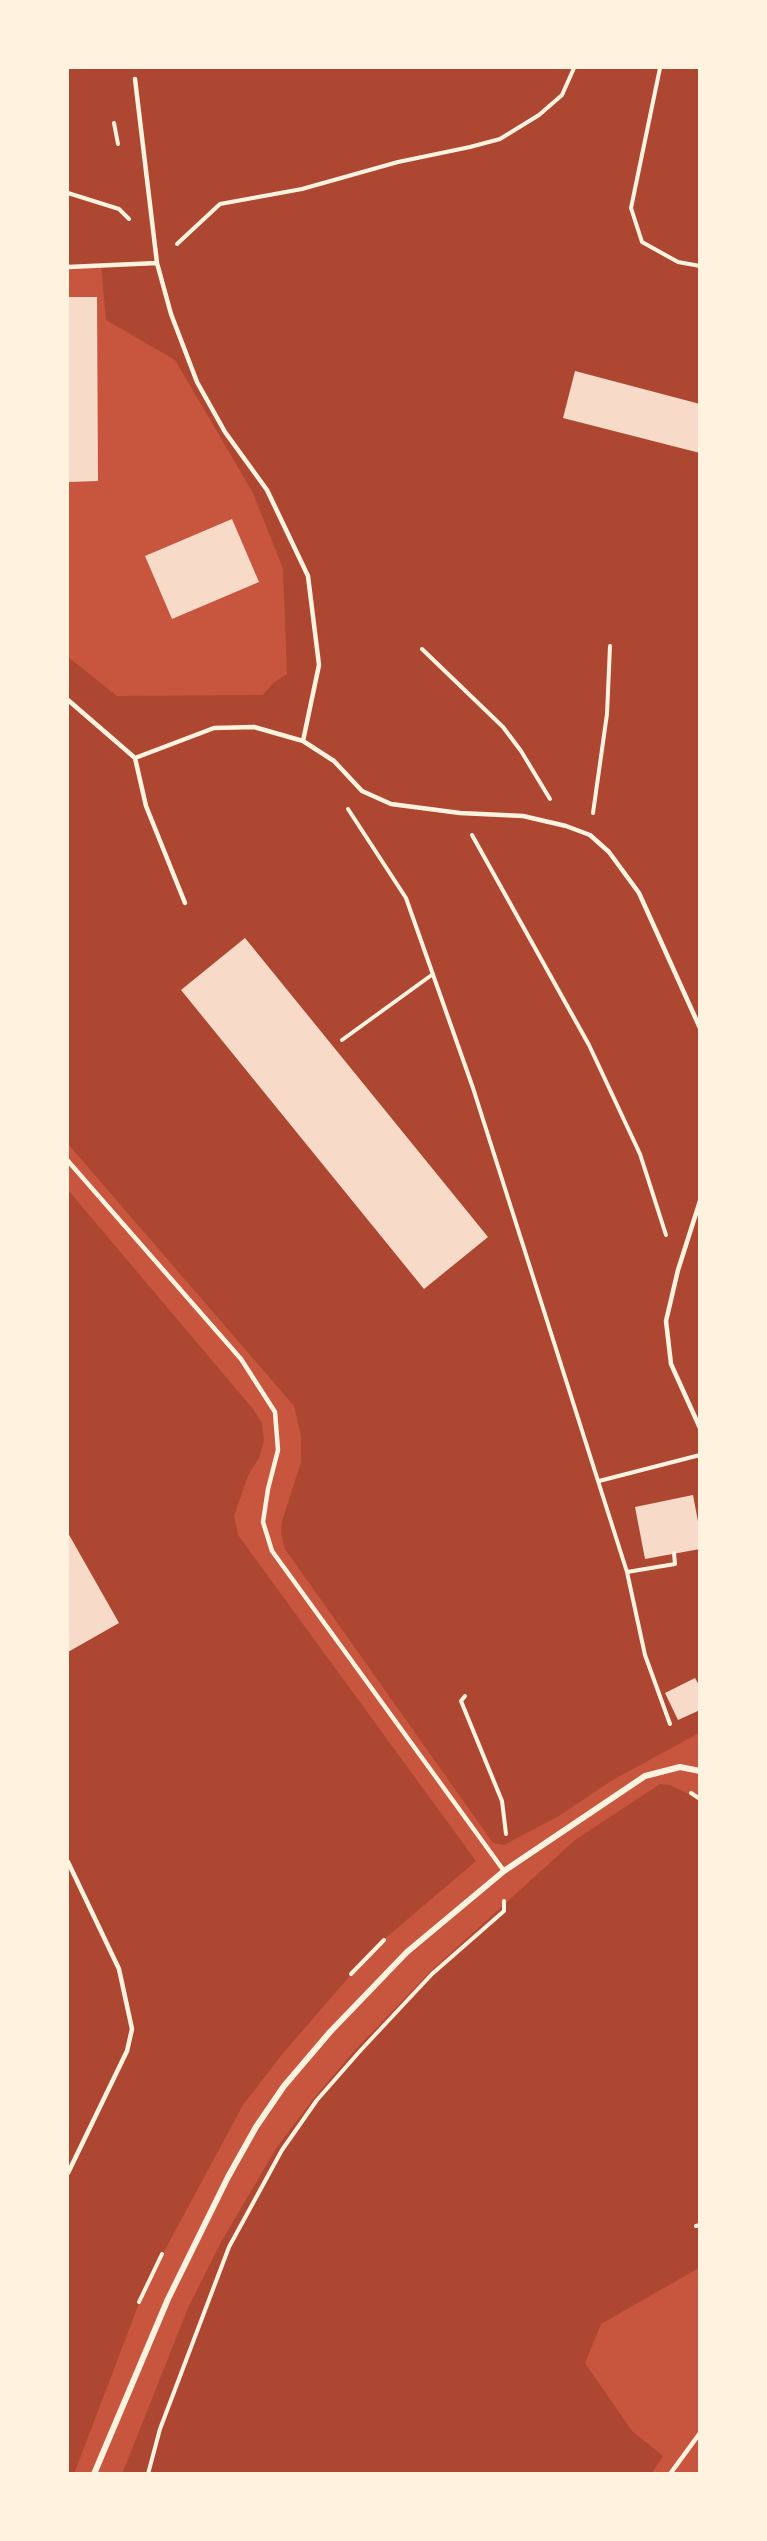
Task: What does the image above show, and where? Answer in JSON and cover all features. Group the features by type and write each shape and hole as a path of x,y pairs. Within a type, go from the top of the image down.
{"street":[{"path":"94,2474 168,2298 228,2177 261,2119 284,2086 330,2032 407,1952 504,1871 645,1776 680,1767 699,1771"}],"lane":[{"path":"135,79 157,263 171,314 197,382 225,432 267,490 308,576 319,665 303,741"},
{"path":"68,267 157,263"},
{"path":"68,700 135,758 146,806 185,903"},
{"path":"135,758 214,728 254,727 303,741 334,761 362,791 391,804 460,813 523,816 566,826 590,835 609,852 639,893 699,1028"},
{"path":"68,1161 241,1359 275,1412 278,1450 268,1489 263,1522 272,1551 504,1871"},
{"path":"699,1201 678,1270 666,1321 671,1364 699,1428"},
{"path":"68,1862 119,1969 132,2029 127,2051 68,2173"},
{"path":"670,2474 699,2433"}],"path":[{"path":"157,263 220,204 302,189 398,162 500,139 539,115 562,95 573,68"},
{"path":"660,68 631,208 642,242 678,262 699,266"},
{"path":"68,193 119,209 134,224"},
{"path":"590,835 607,714 610,646"},
{"path":"422,649 502,727 521,751 566,826"},
{"path":"344,804 406,898 433,974 477,1099 599,1481 627,1572 645,1655 670,1724"},
{"path":"460,813 589,1045 640,1154 678,1270"},
{"path":"342,1040 433,974"},
{"path":"599,1481 699,1455"},
{"path":"627,1572 675,1564 674,1553"},
{"path":"465,1696 460,1701 502,1801 506,1835"},
{"path":"148,2474 160,2429 229,2247 282,2150 317,2100 432,1974 504,1911"}],"shaded area":[{"path":"68,68 699,68 699,1733 611,1781 559,1816 504,1845 493,1843 285,1549 281,1534 282,1521 301,1462 301,1436 294,1406 68,1144 68,657 117,696 263,695 273,683 287,674 283,569 253,493 175,360 106,320 101,264 68,266"},
{"path":"68,1190 253,1409 262,1423 264,1440 260,1456 248,1476 234,1516 238,1535 476,1861 375,1947 284,2052 243,2105 146,2285 74,2474 68,2473 68,1652 118,1623 68,1533"},
{"path":"660,1784 670,1785 699,1799 699,2268 601,2324 585,2363 632,2431 663,2456 652,2473 122,2474 188,2308 221,2242 277,2147 314,2098 356,2049 430,1972 575,1840"}],"building":[{"path":"68,297 97,297 98,481 68,482"},
{"path":"575,371 700,404 700,453 563,418"},
{"path":"232,519 259,582 172,619 145,556"},
{"path":"245,938 488,1237 424,1289 181,990"},
{"path":"693,1495 700,1532 700,1549 645,1559 635,1507"},
{"path":"68,1533 119,1623 68,1652"},
{"path":"695,1678 700,1687 700,1710 678,1720 665,1693"}]}
